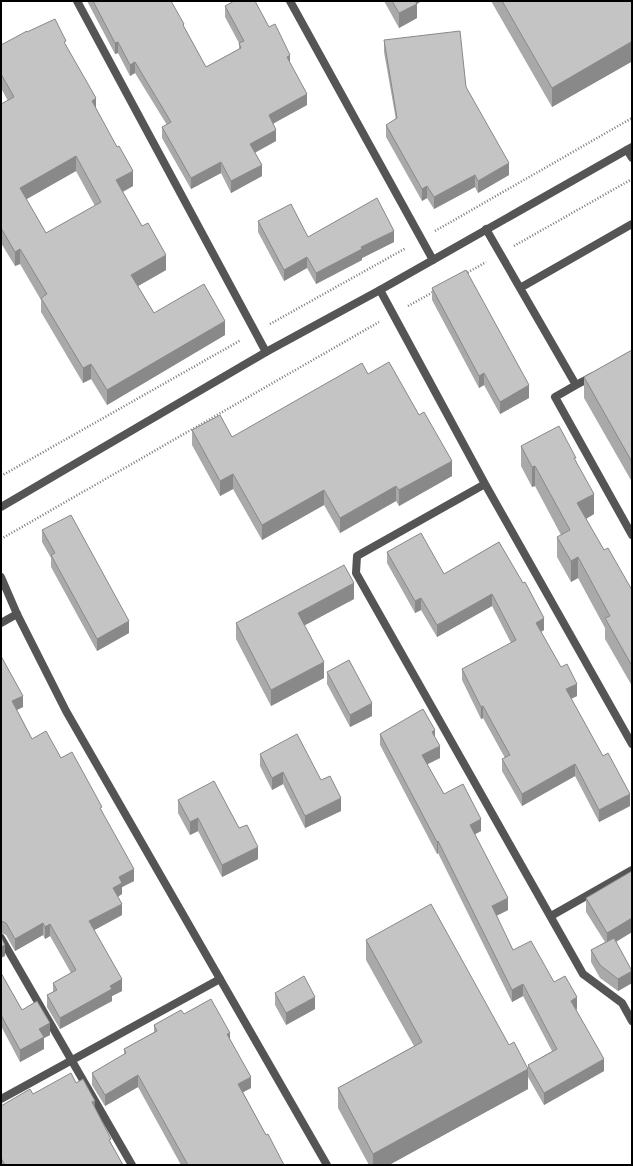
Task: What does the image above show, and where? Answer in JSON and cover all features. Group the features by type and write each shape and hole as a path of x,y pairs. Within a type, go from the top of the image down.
{"street":[{"path":"77,1 266,352"},
{"path":"290,1 432,260"},
{"path":"1,507 266,352 380,290 629,148 632,158"},
{"path":"520,288 632,224"},
{"path":"486,229 576,385"},
{"path":"380,290 392,315 485,484 632,744"},
{"path":"597,373 555,397 632,535"},
{"path":"485,484 357,556 356,573 583,974 622,1003 632,1021"},
{"path":"1,578 16,614 66,711 326,1165"},
{"path":"1,623 16,614"},
{"path":"551,916 632,870"},
{"path":"1,938 132,1165"},
{"path":"1,1099 220,978"}],"path":[{"path":"1,476 632,118"},
{"path":"460,277 632,179"},
{"path":"1,539 440,288"}],"building":[{"path":"93,1 171,1 206,67 241,48 239,43 244,41 225,6 234,1 255,1 269,27 275,24 290,55 287,57 307,94 269,115 276,130 250,144 262,165 231,181 221,162 191,178 162,127 171,122 135,62 130,65 118,42 115,43"},
{"path":"392,1 415,1 417,4 399,13"},
{"path":"502,1 632,1 632,44 631,42 552,88"},
{"path":"55,19 66,41 64,42 96,98 92,101 117,147 119,146 133,171 116,180 142,226 148,223 166,255 131,275 154,313 204,284 225,321 107,390 91,364 83,368 41,298 47,294 20,249 15,252 1,228 1,104 14,97 1,74 1,45","holes":["76,156 101,202 46,233 20,188"]},
{"path":"460,31 466,87 509,163 478,181 475,175 434,197 427,186 422,189 386,125 397,118 384,40"},
{"path":"377,198 394,231 361,247 362,249 316,273 307,257 284,270 258,221 291,204 308,237"},
{"path":"466,270 529,385 500,402 484,373 479,376 432,288"},
{"path":"632,350 632,462 584,377"},
{"path":"389,362 419,415 424,412 452,461 399,490 396,486 340,518 324,490 262,525 233,474 220,481 192,430 220,415 232,437 362,363 368,374"},
{"path":"559,426 576,458 574,458 594,494 577,503 604,550 608,548 632,590 632,666 605,618 610,616 578,557 571,561 557,537 570,530 535,466 532,467 521,446"},
{"path":"71,515 129,621 97,639 51,555 55,553 42,530"},
{"path":"421,533 444,574 499,542 523,583 525,582 544,618 536,623 561,667 567,664 577,684 566,689 603,756 608,753 630,794 599,810 575,764 522,794 502,759 510,755 483,706 481,707 462,669 516,640 492,594 437,625 421,598 415,601 387,552"},
{"path":"344,565 354,583 298,613 324,662 271,690 236,623"},
{"path":"1,656 23,696 12,701 32,739 46,731 61,758 72,752 102,807 100,808 134,869 119,877 122,883 113,888 122,904 89,921 122,979 110,986 112,989 60,1018 47,995 57,990 53,983 76,970 50,924 45,927 43,923 15,939 6,923 1,921"},
{"path":"349,660 372,703 350,715 327,672"},
{"path":"423,709 435,730 432,732 440,746 422,755 444,794 463,784 481,819 470,825 508,898 492,906 513,950 531,941 554,982 565,976 577,997 571,1001 604,1059 544,1093 528,1065 557,1049 523,984 512,990 438,841 437,842 380,734"},
{"path":"297,734 321,780 330,776 341,798 305,816 283,772 272,778 260,754"},
{"path":"214,781 239,828 247,825 258,847 222,865 198,818 190,822 178,800"},
{"path":"632,871 632,918 607,933 586,898"},
{"path":"431,904 509,1045 514,1042 528,1069 373,1154 338,1088 422,1042 366,940"},
{"path":"1,937 5,945 1,947"},
{"path":"614,938 632,971 618,979 600,965 591,950"},
{"path":"1,973 22,1010 37,1001 50,1023 39,1029 44,1037 20,1050 1,1015"},
{"path":"304,976 315,997 286,1013 275,993"},
{"path":"211,999 230,1033 227,1034 251,1077 238,1084 266,1135 268,1134 284,1165 188,1165 138,1075 105,1095 92,1073 126,1053 124,1049 157,1031 154,1025 181,1010 184,1014"},
{"path":"71,1073 76,1083 83,1079 95,1101 92,1102 111,1139 109,1140 123,1165 5,1165 1,1158 1,1106 30,1089 33,1094"}]}
